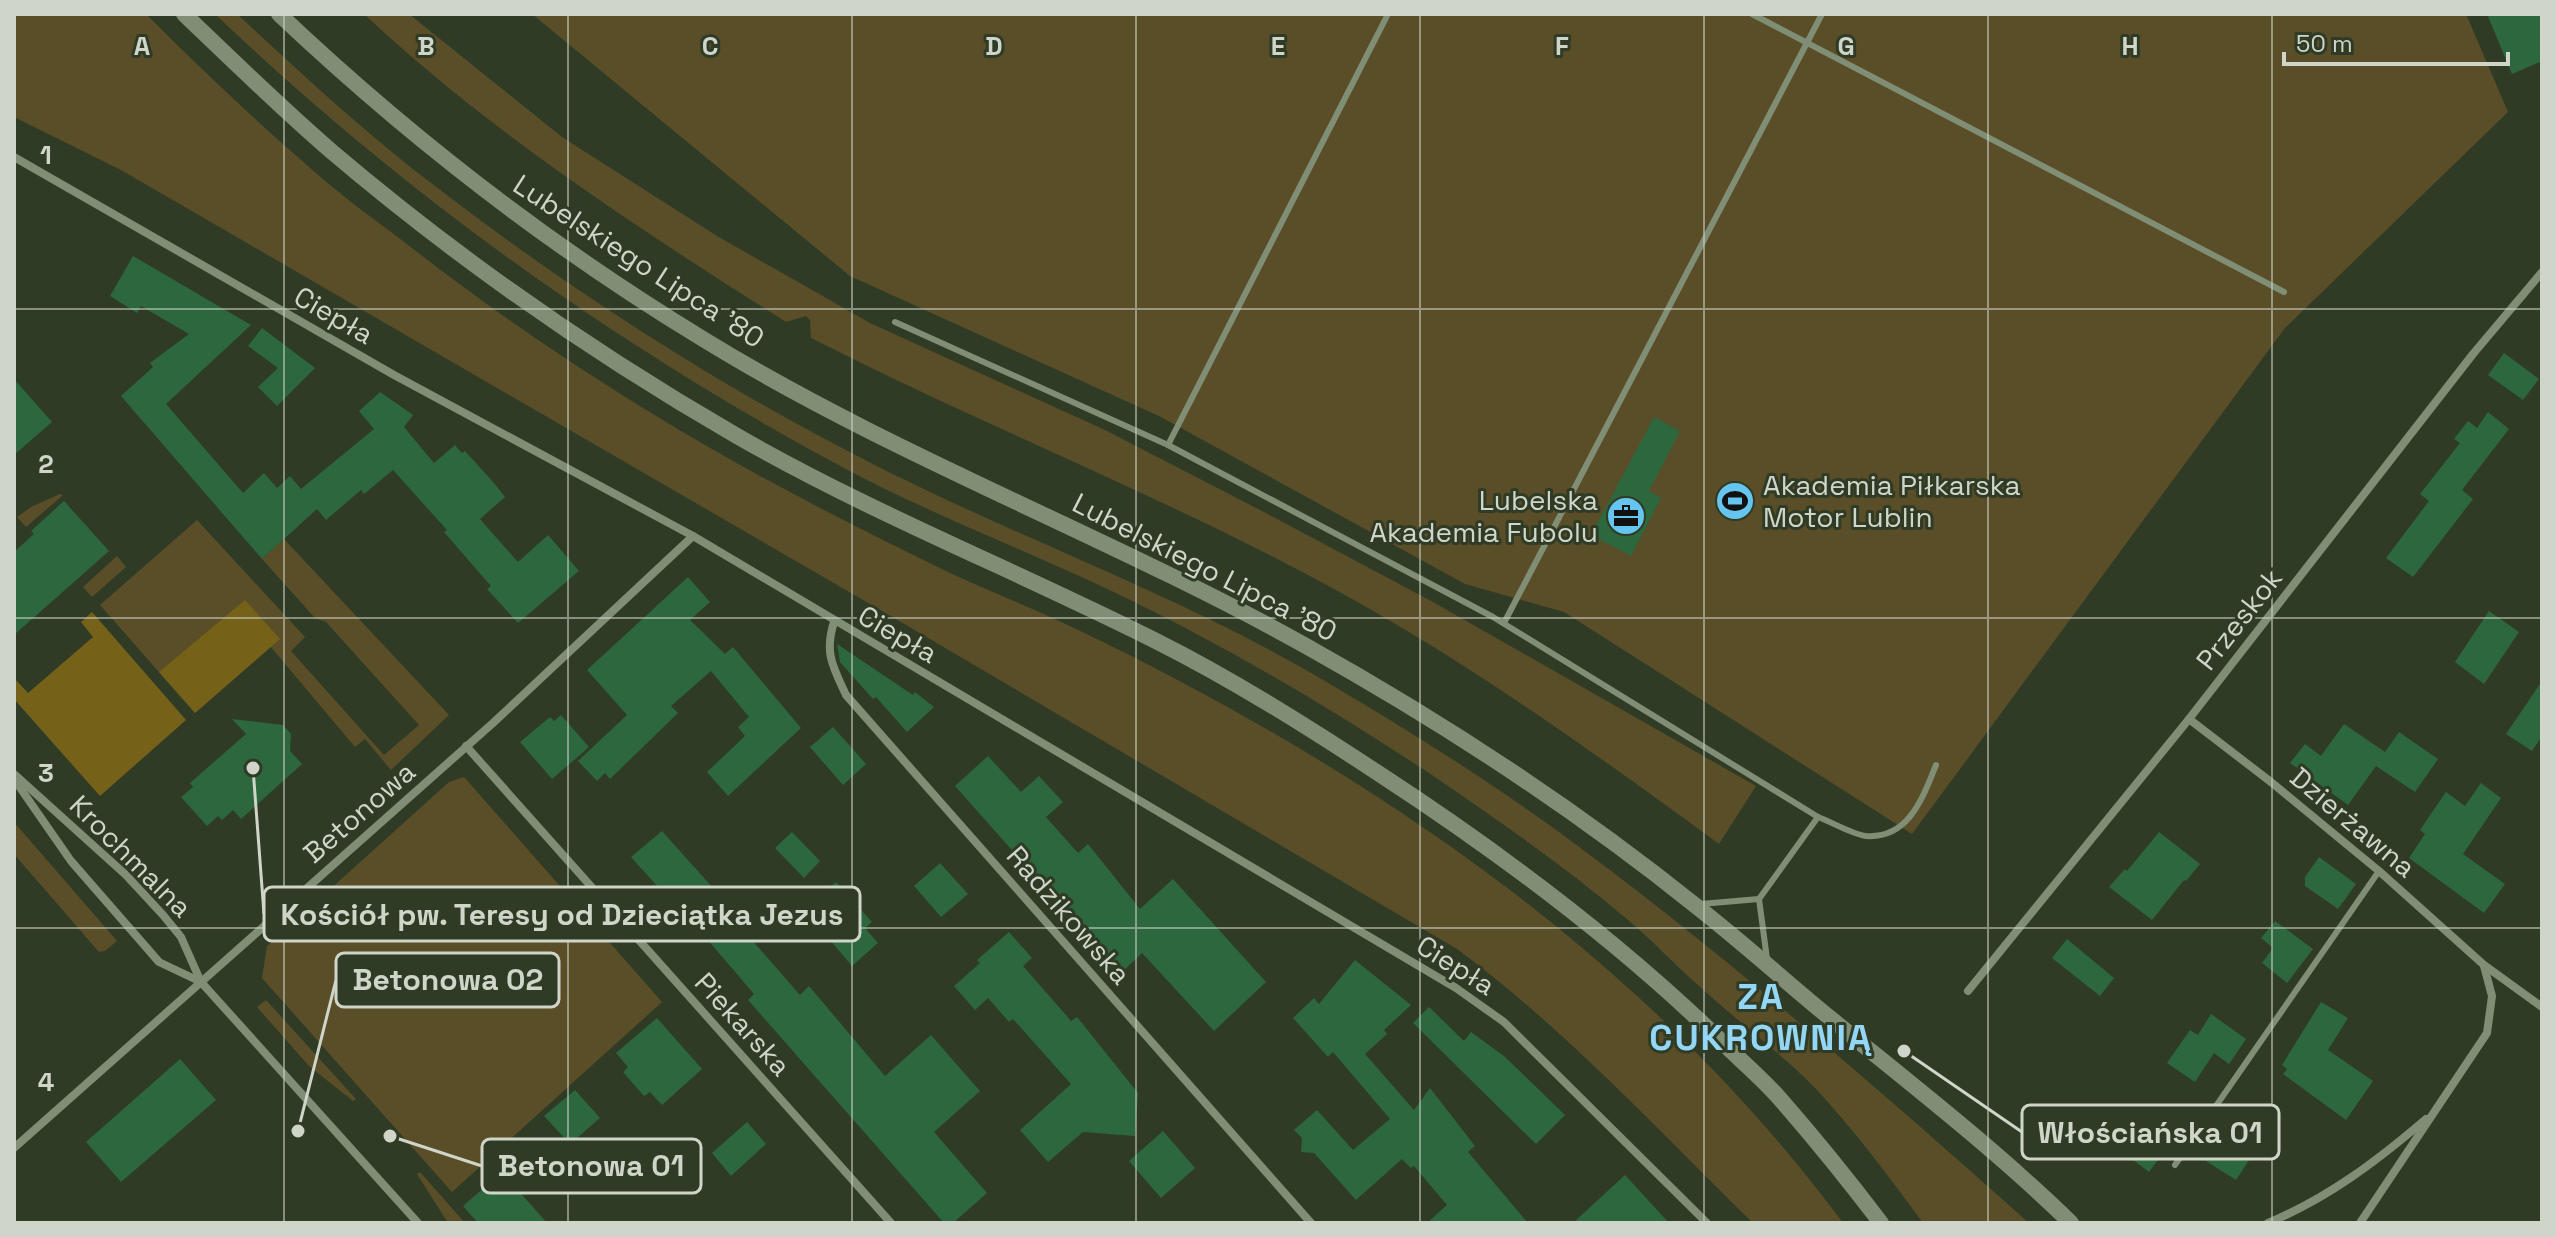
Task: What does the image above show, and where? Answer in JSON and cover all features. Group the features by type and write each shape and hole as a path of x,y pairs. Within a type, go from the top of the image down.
{"main road":[{"path":"184,14 328,148 415,220 535,309 631,372 842,494 1159,642 1319,735 1464,829 1571,908 1685,1006 1778,1097 1846,1176 1881,1223"},
{"name":"Lubelskiego Lipca '80","path":"279,14 452,166 569,253 705,341 939,466 1116,548 1303,644 1445,727 1575,815 1694,904 1958,1120 2071,1223"}],"street":[{"name":"Ciepła","path":"14,157 394,375 693,536 1456,988 1504,1022 1707,1223"},
{"name":"Przeskok","path":"1968,991 2189,719 2473,354 2542,272"},
{"name":"Betonowa","path":"14,1148 466,746 693,536"},
{"name":"Radzikowska","path":"834,622 828,640 831,663 846,695 1311,1223"},
{"name":"Dzierżawna","path":"2189,719 2379,871 2484,965 2542,1007"},
{"name":"Piekarska","path":"466,746 891,1223"},
{"name":"Krochmalna","path":"14,776 71,861 159,962 201,982"},
{"name":"Krochmalna","path":"14,776 117,866 163,915 181,937 201,982 415,1220"},
{"path":"2360,1223 2487,1033 2492,996 2484,965"},
{"path":"2268,1223 2331,1192 2378,1159 2433,1113"}],"lane":[{"path":"1168,445 1388,14"},
{"path":"1752,14 2284,292"},
{"path":"1504,623 1822,14"},
{"path":"895,322 1168,445 1504,623 1818,817 1865,836 1895,830 1917,810 1936,765"},
{"path":"1768,965 1759,899 1818,817"},
{"path":"2175,1165 2379,871"},
{"path":"1694,904 1759,899"},
{"path":"404,1223 415,1220"}],"shaded area":[{"path":"14,14 146,14 261,124 348,200 510,321 626,397 825,511 1173,678 1281,737 1372,793 1460,853 1627,986 1704,1060 1776,1139 1843,1223 1753,1223 1573,1046 1457,949 889,615 121,170 14,117"},
{"path":"215,14 237,14 358,124 486,225 700,368 867,461 1159,595 1274,652 1475,774 1559,832 1740,973 2029,1223 1923,1223 1859,1138 1803,1076 1628,920 1507,827 1394,750 1240,657 1120,595 866,480 666,365 586,313 432,201 286,79"},
{"path":"364,14 409,14 562,137 717,236 870,323 1105,430 1260,510 1433,602 1756,786 1719,844 1477,675 1325,584 1198,520 811,338 810,320 806,316 786,322 621,215 463,99"},
{"name":"Akademia Piłkarska Motor Lublin","path":"532,14 2466,14 2508,112 2285,328 1912,834 1564,612 1465,584 1161,417 850,276"},
{"path":"63,495 26,527 17,517 31,507"},
{"path":"197,520 305,637 291,651 384,755 419,725 326,622 315,618 262,559 284,539 449,715 391,770 365,739 355,747 270,646 195,713 100,605"},
{"path":"117,556 126,567 92,597 83,587"},
{"path":"245,600 280,639 195,713 159,672"},
{"path":"92,612 186,720 100,796 14,699 14,678 28,693 93,637 81,622"},
{"path":"464,777 662,1002 452,1192 262,978 267,946 449,782"},
{"path":"14,822 117,941 105,951 99,952 14,854"},
{"path":"266,1000 356,1099 353,1101 309,1066 257,1007"},
{"path":"420,1172 465,1223 448,1223 417,1174"}],"building":[{"path":"2487,14 2542,14 2542,61 2512,74"},
{"path":"133,256 251,325 166,404 243,493 264,473 277,488 290,476 301,489 374,429 359,411 380,392 413,415 404,427 434,463 455,445 462,453 465,451 494,483 505,497 480,519 518,562 548,535 579,571 518,623 487,589 491,586 444,532 447,530 393,470 364,494 361,490 326,520 317,509 262,559 121,396 153,367 150,363 189,334 141,306 137,313 110,296"},
{"path":"262,328 315,368 277,406 258,387 278,368 248,346"},
{"path":"2504,353 2539,379 2523,400 2488,375"},
{"path":"14,379 52,422 14,455"},
{"path":"2488,412 2509,429 2462,490 2473,499 2413,577 2386,558 2429,501 2420,494 2460,443 2454,439 2468,421 2477,428"},
{"path":"1654,417 1680,431 1649,491 1661,498 1631,556 1591,535"},
{"path":"64,501 109,551 14,635 14,552 34,534 31,531"},
{"path":"688,577 710,602 690,620 725,654 733,647 801,728 728,796 707,772 745,736 738,727 749,717 711,671 671,706 678,713 610,779 605,773 597,781 578,761 627,715 587,670"},
{"path":"2489,611 2519,632 2484,684 2455,662"},
{"path":"837,644 934,707 907,732 840,662"},
{"path":"2542,681 2542,736 2532,751 2506,734"},
{"path":"561,715 589,747 552,779 520,742 550,717 554,721"},
{"path":"232,719 283,725 291,734 290,751 302,764 241,819 233,810 222,820 218,816 207,826 181,797 193,787 190,783 246,734"},
{"path":"2344,724 2385,752 2399,732 2438,759 2415,792 2376,766 2348,805 2290,763 2305,744 2321,756"},
{"path":"833,727 866,764 843,785 810,747"},
{"path":"988,756 1021,792 1039,776 1063,802 1046,817 1078,853 1088,844 1140,909 1173,879 1266,982 1214,1031 1142,953 1121,973 955,786"},
{"path":"2481,783 2501,798 2463,854 2505,884 2484,913 2409,858 2425,834 2420,830 2446,792 2465,806"},
{"path":"662,831 730,907 736,902 760,931 751,939 800,995 809,986 885,1076 931,1035 980,1091 934,1132 987,1193 953,1223 944,1223 748,1000 754,994 677,904 675,906 631,857"},
{"path":"792,832 820,861 804,878 775,848"},
{"path":"2159,832 2200,864 2152,920 2109,887 2125,869 2127,871"},
{"path":"2319,857 2356,884 2338,909 2305,886 2305,877"},
{"path":"940,863 968,894 941,917 914,886"},
{"path":"836,882 872,922 865,928 878,943 852,966 819,927 834,914 818,896"},
{"path":"2275,921 2313,949 2287,983 2262,963 2273,948 2261,938"},
{"path":"1009,932 1032,958 1023,966 1071,1021 1077,1017 1138,1093 1135,1136 1083,1132 1048,1162 1020,1130 1071,1084 1013,1019 1009,1022 988,998 975,1010 954,986 980,963 977,960"},
{"path":"2067,939 2114,978 2100,996 2052,958"},
{"path":"1355,960 1411,1005 1384,1030 1387,1034 1365,1054 1414,1110 1430,1088 1475,1146 1468,1152 1528,1223 1427,1223 1447,1205 1414,1166 1411,1168 1402,1159 1356,1200 1314,1153 1301,1152 1302,1138 1294,1130 1317,1110 1353,1150 1390,1119 1333,1052 1328,1057 1293,1018 1314,998 1319,1004"},
{"path":"2321,1002 2348,1018 2328,1050 2373,1081 2346,1120 2283,1074 2287,1069 2282,1065"},
{"path":"1429,1007 1464,1041 1471,1032 1504,1056 1565,1115 1536,1144 1413,1023"},
{"path":"2211,1014 2246,1039 2229,1064 2214,1053 2195,1082 2167,1063 2190,1030 2198,1035"},
{"path":"657,1018 702,1069 662,1105 650,1092 644,1096 623,1072 628,1067 616,1053"},
{"path":"180,1059 216,1100 121,1182 86,1142"},
{"path":"575,1090 600,1118 570,1144 544,1116"},
{"path":"2246,1107 2272,1125 2236,1180 2206,1161"},
{"path":"2157,1115 2179,1132 2149,1172 2128,1156"},
{"path":"747,1122 766,1144 731,1176 712,1153"},
{"path":"1163,1131 1195,1168 1161,1198 1129,1161"},
{"path":"502,1172 547,1223 478,1223 463,1206"},
{"path":"1625,1175 1669,1223 1573,1223"}],"place":[{"name":"Akademia Piłkarska Motor Lublin","path":"1735,501"},
{"name":"Lubelska Akademia Fubolu","path":"1626,516"},
{"name":"Kościół pw. Teresy od Dzieciątka Jezus","path":"253,768"},
{"name":"Włościańska 01","path":"1904,1051"},
{"name":"Betonowa 02","path":"298,1131"},
{"name":"Betonowa 01","path":"390,1136"}],"district":[{"name":"ZA CUKROWNIĄ","path":"1761,1018"}]}
